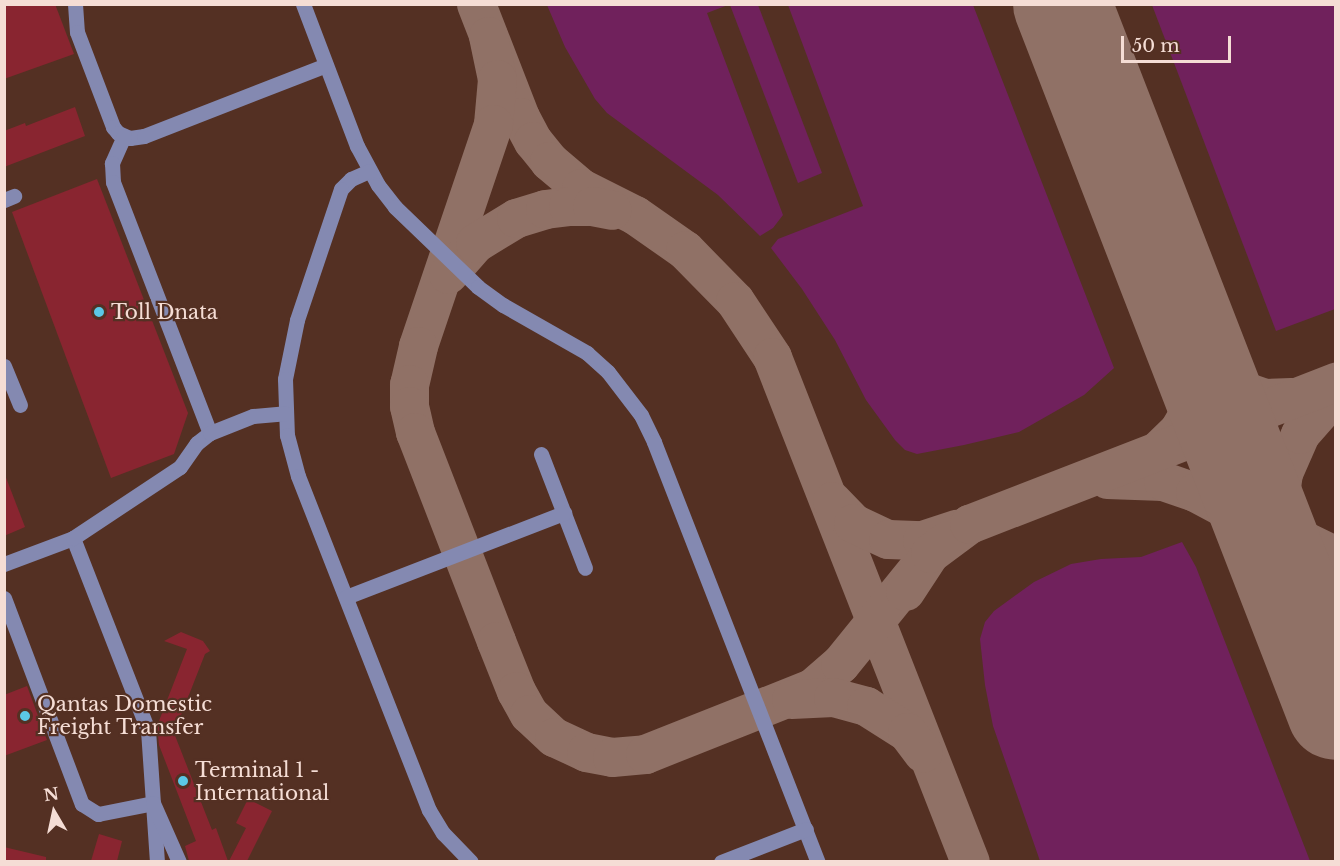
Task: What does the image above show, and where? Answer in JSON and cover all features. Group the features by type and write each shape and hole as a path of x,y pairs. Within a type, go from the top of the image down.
{"lane":[{"path":"75,4 77,32 113,127 124,136 144,136 326,64"},
{"path":"303,4 369,171 395,207 450,262 503,305 586,353 608,372 641,415 654,442 818,861"},
{"path":"124,136 112,163 113,182 210,433"},
{"path":"369,171 351,179 341,189 290,346 285,379 285,413 298,476 429,810 442,833 471,861"},
{"path":"4,366 20,405"},
{"path":"4,564 73,538 180,466 197,442 210,433 253,416 285,413"},
{"path":"541,454 585,568"},
{"path":"346,597 564,513"},
{"path":"73,538 144,719 157,861"},
{"path":"4,598 82,804 98,814 153,803"},
{"path":"153,803 179,861"},
{"path":"721,861 806,829"}],"shaded area":[{"path":"547,5 728,5 707,13 783,215 773,228 760,236 718,195 607,113 595,99 565,47"},
{"path":"730,5 758,5 822,173 798,183"},
{"path":"788,5 973,5 1114,368 1084,395 1019,432 917,454 905,450 895,440 866,400 835,340 802,289 771,248 778,239 863,206"},
{"path":"1152,5 1335,5 1335,309 1276,331"},
{"path":"1182,542 1196,567 1310,861 1040,861 993,726 985,685 980,639 985,622 994,611 1034,582 1071,564 1101,559 1141,557"}],"building":[{"path":"4,4 55,4 74,54 4,79"},
{"path":"75,107 85,136 4,167 4,131 25,123 26,126"},
{"name":"Toll Dnata","path":"97,179 188,413 174,454 111,478 12,212"},
{"path":"4,476 25,527 4,536"},
{"name":"Terminal 1 - International","path":"181,632 203,641 210,651 205,654 174,733 212,830 216,828 228,861 189,861 185,846 196,841 159,745 157,726 187,649 164,641"},
{"name":"Qantas Domestic Freight Transfer","path":"27,686 47,740 4,756 4,695"},
{"name":"Terminal 1 - International","path":"248,799 272,811 247,861 229,861 246,828 236,823"},
{"path":"99,834 122,841 117,861 91,861"},
{"path":"4,847 46,857 46,861 4,861"}],"taxiway":[{"path":"476,4 520,117 533,141 549,161 581,188 635,215 685,250 735,301 772,357 970,862"},
{"path":"488,36 497,79 493,124 418,346 409,384 409,406 415,432 496,641 516,691 529,714 554,737 586,752 612,757 645,754 812,688 840,664 917,569"},
{"path":"448,274 475,243 516,218 545,209 568,206 592,206 612,210"},
{"path":"1186,318 1202,358 1227,385 1264,398 1291,397"},
{"path":"1157,451 1178,431 1192,407 1198,373 1190,342"},
{"path":"905,591 930,553 969,524 1336,382"},
{"path":"1282,567 1275,529 1283,473 1300,434 1336,393"},
{"path":"1222,418 1261,502 1297,537 1336,556"},
{"path":"1107,479 1163,481 1195,492 1225,508 1252,529 1268,548 1292,607"},
{"path":"832,501 853,523 888,539 922,540 956,529"},
{"path":"791,699 833,697 866,706 907,732 923,753"}],"runway":[{"path":"1062,4 1336,711"}],"place":[{"name":"Toll Dnata","path":"99,312"},
{"name":"Qantas Domestic Freight Transfer","path":"25,716"},
{"name":"Terminal 1 - International","path":"183,781"}]}
